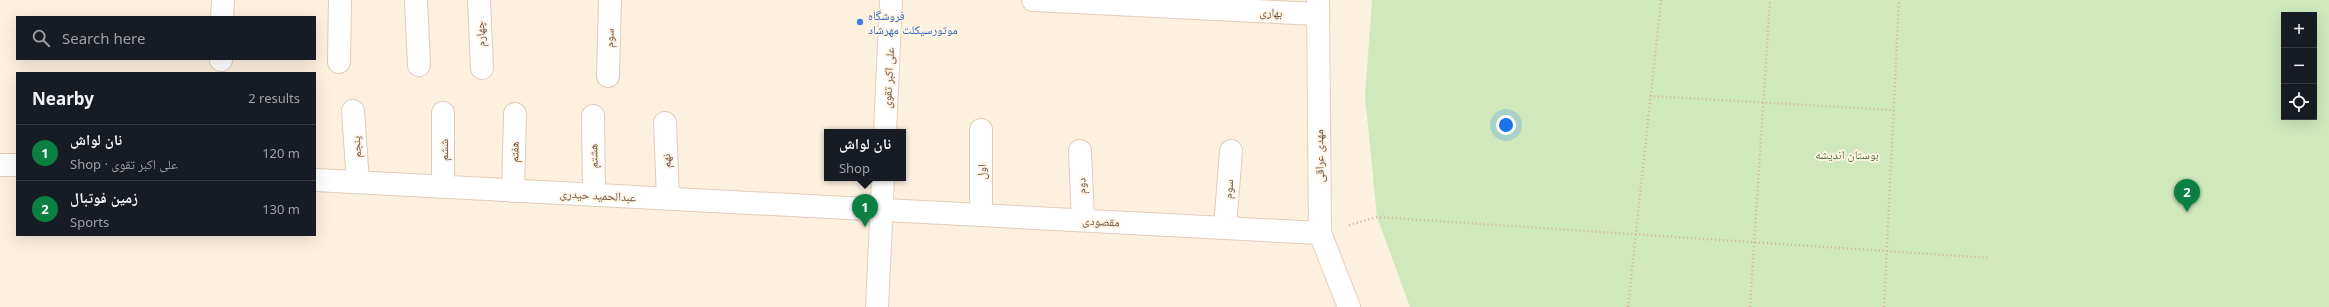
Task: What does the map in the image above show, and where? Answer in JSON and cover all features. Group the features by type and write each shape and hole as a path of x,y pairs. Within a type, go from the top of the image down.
{"street":[{"path":"222,16 223,0"},
{"path":"339,62 340,0"},
{"path":"416,0 419,66"},
{"name":"چهارم","path":"479,0 482,68"},
{"name":"سوم","path":"608,76 610,0"},
{"name":"علی اکبر تقوی","path":"885,129 891,0"},
{"name":"بهاری","path":"1033,0 1317,7"},
{"name":"مهدی عراقی","path":"1317,7 1320,233 1350,307"},
{"name":"پنجم","path":"353,111 358,182"},
{"name":"ششم","path":"443,113 444,187"},
{"name":"هفتم","path":"513,191 515,114"},
{"name":"هشتم","path":"592,116 594,195"},
{"name":"نهم","path":"665,123 668,198"},
{"name":"اول","path":"981,130 981,215"},
{"name":"دوم","path":"1080,151 1083,220"},
{"name":"سوم","path":"1225,227 1231,151"},
{"path":"0,165 16,165"},
{"name":"عبدالحمید حیدری","path":"316,180 882,210"},
{"path":"877,307 883,181"},
{"name":"مقصودی","path":"882,210 1320,233"}],"path":[{"path":"1628,307 1661,0"},
{"path":"1750,307 1770,0"},
{"path":"1884,307 1899,0"},
{"path":"1650,96 1893,110"},
{"path":"1320,233 1377,217 1990,258"}],"green space":[{"name":"بوستان اندیشه","path":"1372,0 2329,0 2329,307 1410,307 1377,217 1365,96"}],"place":[{"name":"فروشگاه موتورسیکلت مهرشاد","path":"860,22"},
{"name":"زمین فوتبال","path":"2187,212"},
{"name":"نان لواش","path":"865,227"}]}
